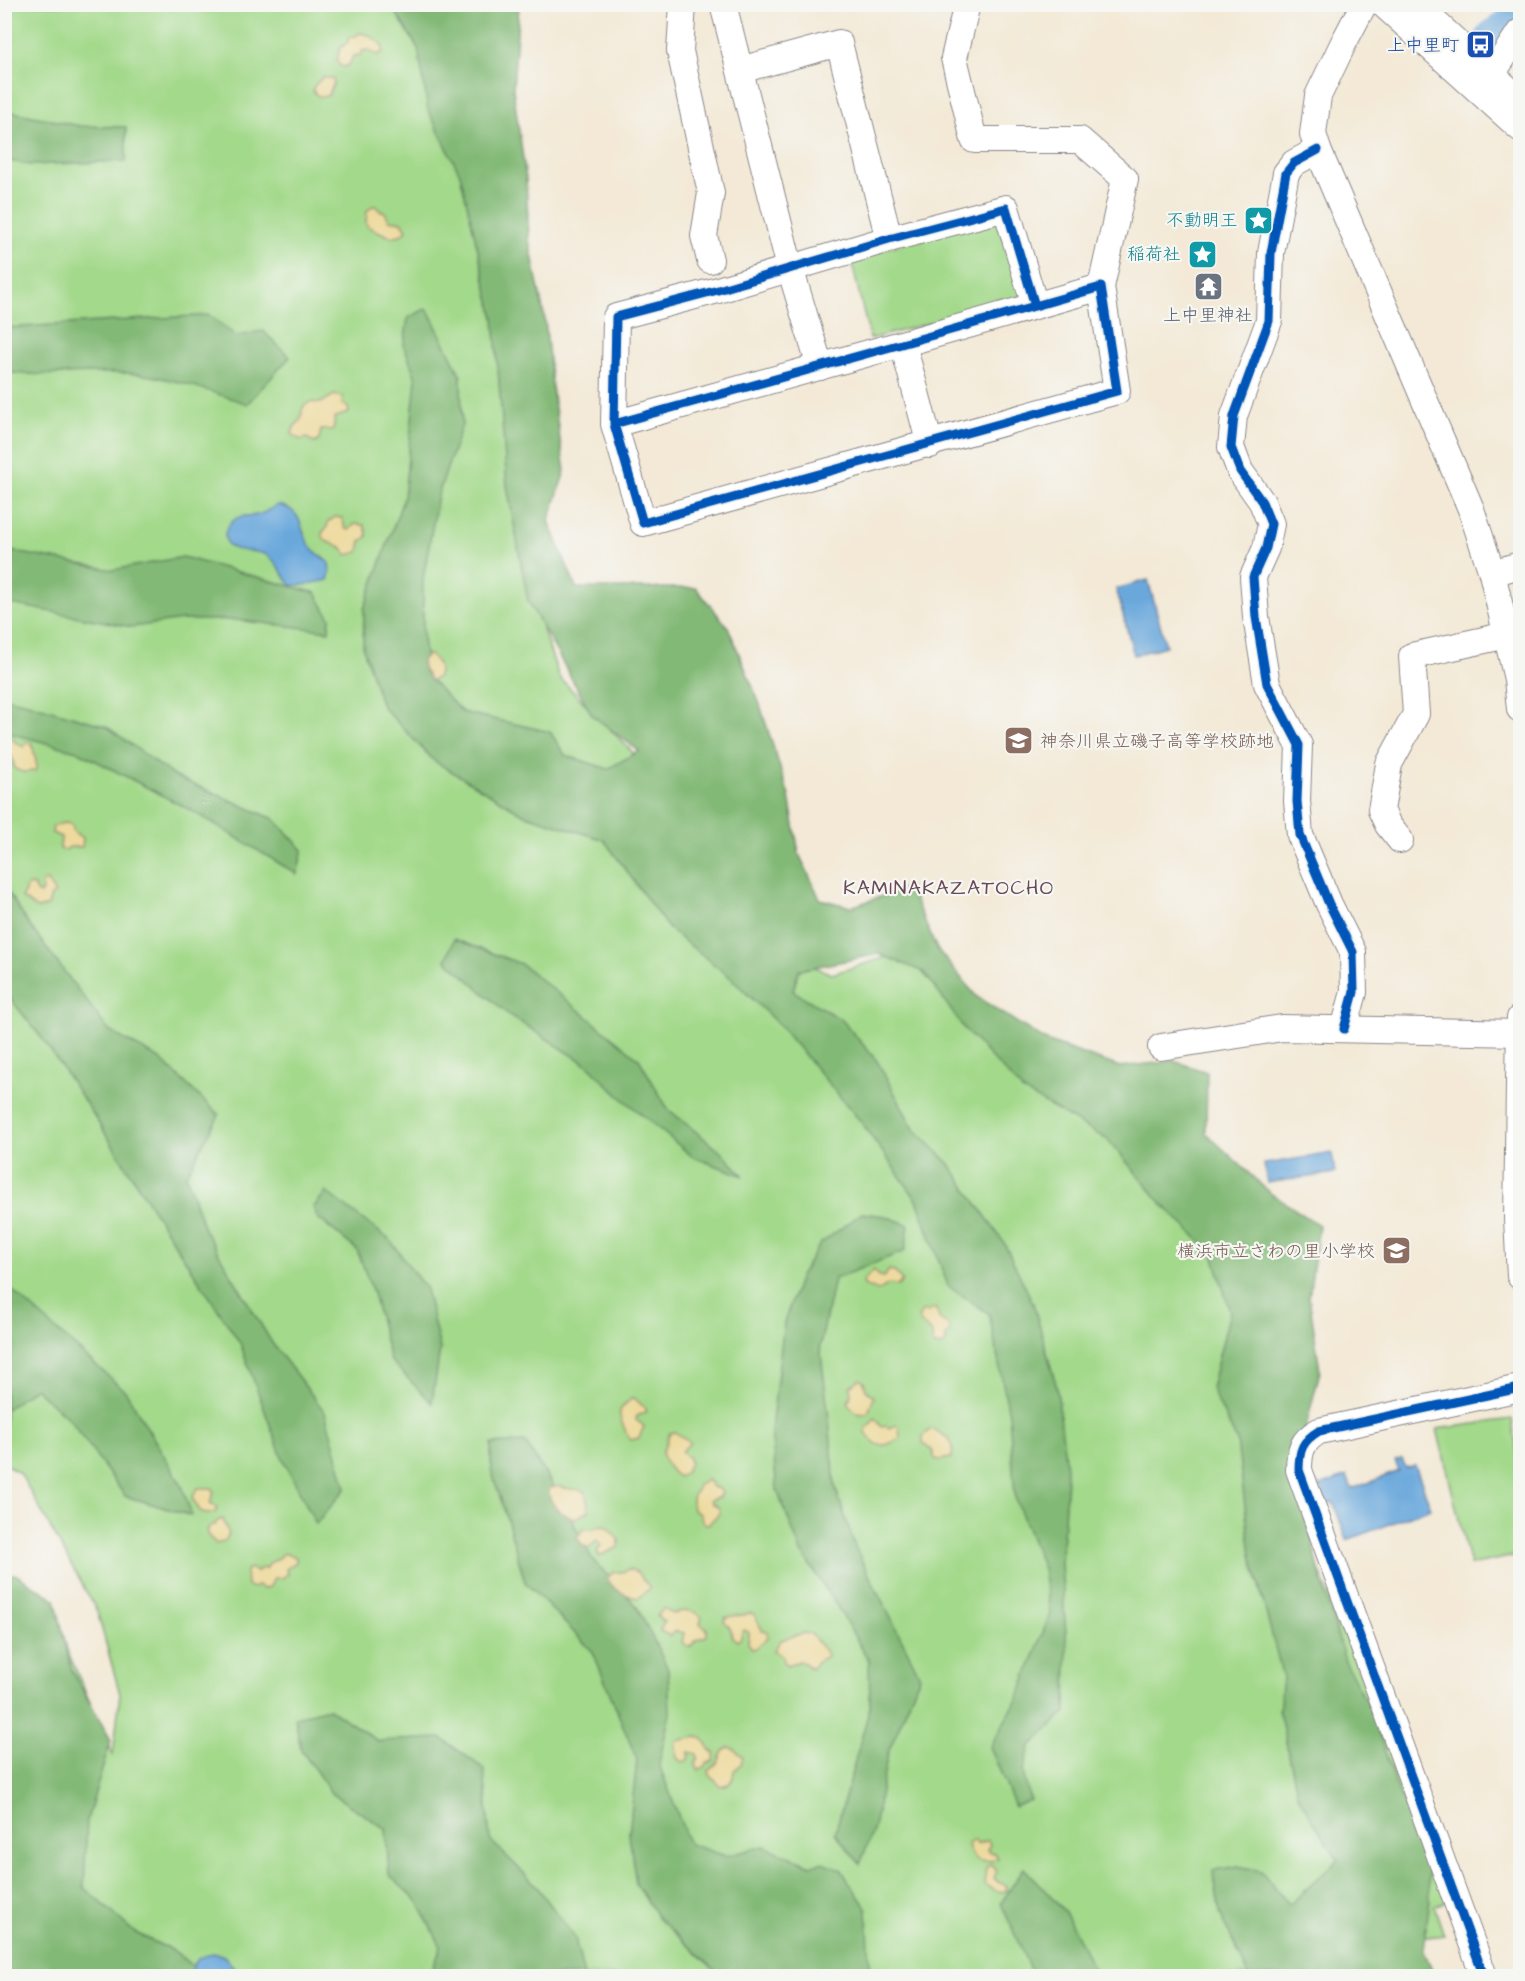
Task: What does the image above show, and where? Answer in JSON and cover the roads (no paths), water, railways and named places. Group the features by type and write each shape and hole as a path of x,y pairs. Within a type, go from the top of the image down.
{"street":[{"path":"684,4 681,51 711,193 704,237 714,275"},
{"path":"723,4 790,268 820,367"},
{"path":"1365,4 1318,96 1313,134 1471,508 1492,573 1517,679 1521,709"},
{"path":"1383,4 1521,128"},
{"path":"1415,4 1521,100"},
{"path":"965,5 954,58 974,140 1080,141 1125,178 1101,287 1117,391 643,523 614,424 616,317 714,275 790,268 1006,208 1035,306"},
{"path":"1492,74 1521,32"},
{"path":"740,70 839,44 889,239"},
{"path":"1318,150 1294,163 1286,173 1271,253 1269,321 1234,416 1231,447 1240,471 1262,501 1271,524 1266,548 1253,577 1256,617 1267,684 1299,745 1297,801 1300,835 1329,904 1353,952 1354,992 1344,1029"},
{"path":"614,424 1101,287"},
{"path":"903,344 930,444"},
{"path":"1492,573 1521,565"},
{"path":"1400,840 1388,825 1382,810 1389,764 1416,714 1412,656 1507,635"},
{"path":"1521,1018 1517,1219 1521,1276"},
{"path":"1161,1047 1282,1029 1520,1033"},
{"path":"1484,1977 1299,1470 1299,1455 1306,1438 1319,1431 1521,1388"}],"water":[{"path":"278,505 293,511 311,547 329,563 328,580 291,585 268,556 263,553 236,549 227,543 226,532 234,520 242,516 260,514"},
{"path":"1148,580 1166,646 1134,655 1116,589"},
{"path":"1332,1153 1335,1173 1267,1183 1264,1164"},
{"path":"1402,1459 1406,1468 1415,1465 1431,1508 1347,1540 1333,1502 1327,1504 1320,1486 1347,1476 1352,1489 1399,1471 1395,1461"},
{"path":"213,1953 224,1956 241,1976 189,1976 196,1960"}],"waterway":[{"path":"1492,37 1520,16"}],"place":[{"name":"上中里町","path":"1480,45"},
{"name":"不動明王","path":"1259,220"},
{"name":"稲荷社","path":"1202,254"},
{"name":"上中里神社","path":"1208,286"},
{"name":"神奈川県立磯子高等学校跡地","path":"1019,741"},
{"name":"横浜市立さわの里小学校","path":"1396,1251"}],"district":[{"name":"KAMINAKAZATOCHO","path":"949,888"}]}
